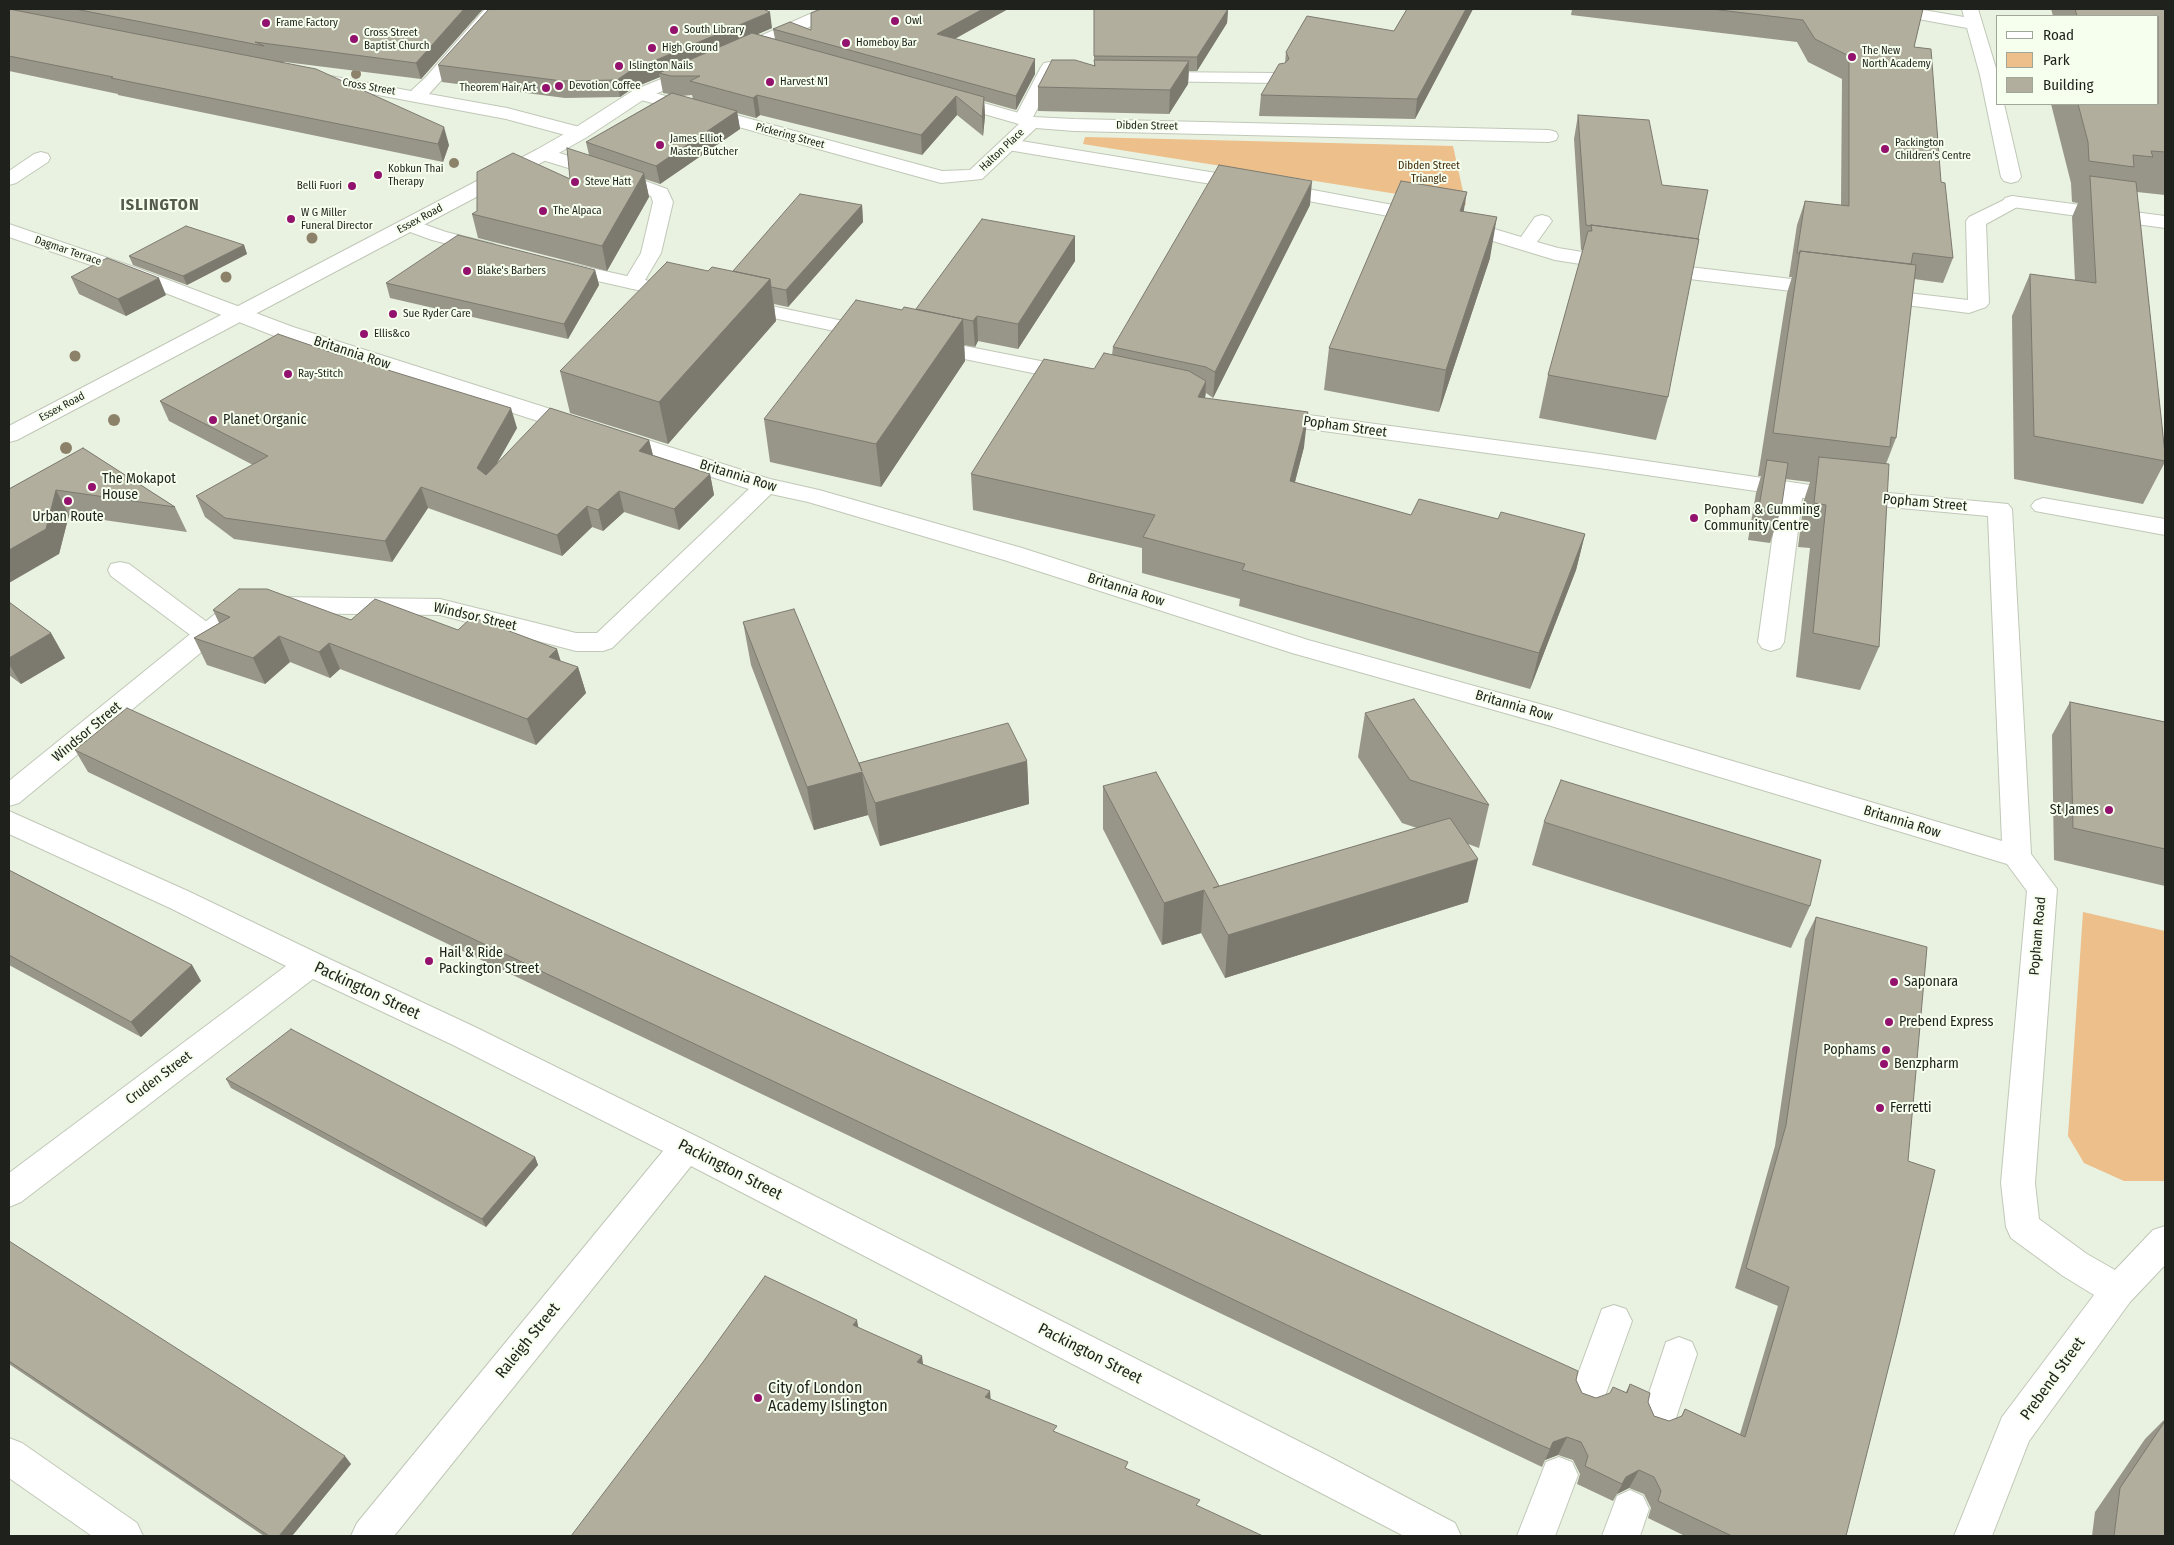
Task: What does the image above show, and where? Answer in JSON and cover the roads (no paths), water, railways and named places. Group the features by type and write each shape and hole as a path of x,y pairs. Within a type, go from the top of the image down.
{"street":[{"path":"416,96 485,22 493,9"},
{"name":"Essex Road","path":"9,435 543,154 580,133 640,94 756,45 834,9"},
{"path":"1890,9 1972,16 1989,75 2011,177"},
{"path":"756,45 782,52"},
{"name":"Halton Place","path":"941,177 975,175 1009,145 1028,120 1053,73"},
{"name":"Cross Street","path":"292,74 507,114 580,133"},
{"path":"1130,77 1277,78"},
{"name":"Dibden Street","path":"927,92 1028,120 1074,125 1549,136"},
{"name":"Pickering Street","path":"640,94 941,177"},
{"path":"1009,145 1271,188 1442,220 1555,254 1638,267 1969,307 1978,303 1976,220 2012,202 2165,222"},
{"path":"543,154 603,172 660,193 663,202 651,253 633,283"},
{"path":"9,179 40,158"},
{"path":"1525,244 1542,220"},
{"path":"409,225 439,236 504,253"},
{"name":"Dagmar Terrace","path":"9,230 127,271 239,315"},
{"path":"542,263 588,275 1098,379"},
{"name":"Britannia Row","path":"239,315 285,332 766,486 811,495 1004,551 1301,647 1554,717 2017,856"},
{"name":"Popham Street","path":"1247,414 1592,460 1791,490 2000,509 2017,856"},
{"name":"Windsor Street","path":"9,796 206,634 249,605 440,607 576,642 603,642 766,486"},
{"path":"1771,642 1791,490"},
{"path":"2043,506 2165,528"},
{"path":"120,570 206,634"},
{"name":"Packington Street","path":"9,822 180,900 310,964 464,1036 686,1147 1442,1536"},
{"name":"Popham Road","path":"2017,856 2042,889 2018,1182 2024,1228 2075,1265 2118,1291"},
{"name":"Cruden Street","path":"9,1192 310,964"},
{"name":"Raleigh Street","path":"370,1536 686,1147"},
{"name":"Prebend Street","path":"1973,1536 2015,1430 2118,1291 2165,1241"},
{"path":"1587,1398 1614,1322"},
{"path":"1658,1420 1679,1354"},
{"path":"9,1456 124,1536"},
{"path":"1536,1536 1559,1475"}],"place":[{"name":"Owl","path":"895,21"},
{"name":"Frame Factory","path":"266,23"},
{"name":"South Library","path":"674,30"},
{"name":"Cross Street Baptist Church","path":"354,39"},
{"name":"Homeboy Bar","path":"846,43"},
{"name":"High Ground","path":"652,48"},
{"name":"The New North Academy","path":"1852,57"},
{"name":"Islington Nails","path":"619,66"},
{"name":"Harvest N1","path":"770,82"},
{"name":"Devotion Coffee","path":"559,86"},
{"name":"Theorem Hair Art","path":"546,88"},
{"name":"James Elliot Master Butcher","path":"660,145"},
{"name":"Packington Children's Centre","path":"1885,149"},
{"name":"Kobkun Thai Therapy","path":"378,175"},
{"name":"Steve Hatt","path":"575,182"},
{"name":"Belli Fuori","path":"352,186"},
{"name":"The Alpaca","path":"543,211"},
{"name":"W G Miller Funeral Director","path":"291,219"},
{"name":"Blake's Barbers","path":"467,271"},
{"name":"Sue Ryder Care","path":"393,314"},
{"name":"Ellis&co","path":"364,334"},
{"name":"Ray-Stitch","path":"288,374"},
{"name":"Planet Organic","path":"213,420"},
{"name":"The Mokapot House","path":"92,487"},
{"name":"Urban Route","path":"68,501"},
{"name":"Popham & Cumming Community Centre","path":"1694,518"},
{"name":"St James","path":"2109,810"},
{"name":"Hail & Ride Packington Street","path":"429,961"},
{"name":"Saponara","path":"1894,982"},
{"name":"Prebend Express","path":"1889,1022"},
{"name":"Pophams","path":"1886,1050"},
{"name":"Benzpharm","path":"1884,1064"},
{"name":"Ferretti","path":"1880,1108"},
{"name":"City of London Academy Islington","path":"758,1398"}],"district":[{"name":"ISLINGTON","path":"160,206"}],"park label":[{"name":"Dibden Street Triangle","path":"1429,172"}]}
